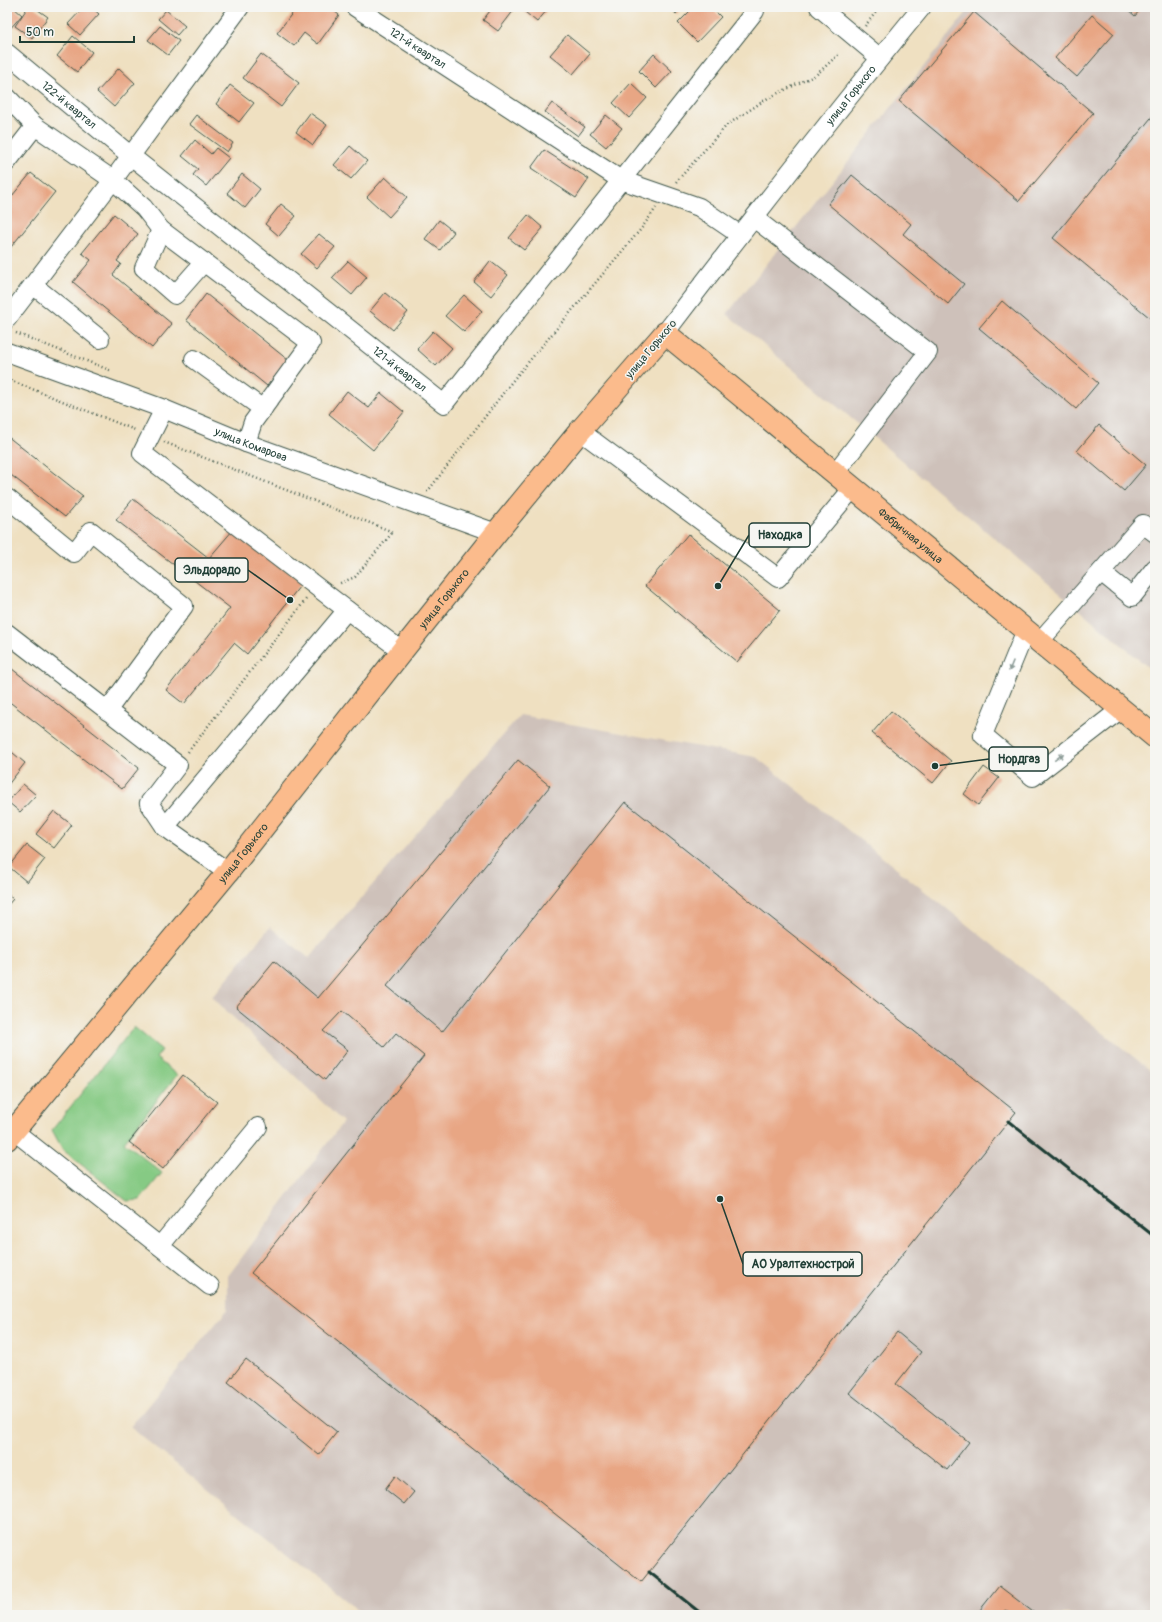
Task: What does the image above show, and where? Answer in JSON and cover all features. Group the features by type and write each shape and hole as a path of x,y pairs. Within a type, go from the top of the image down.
{"main road":[{"name":"Фабричная улица","path":"665,333 1155,738"},
{"name":"улица Горького","path":"11,1135 228,872 496,533 580,431 665,333"}],"street":[{"path":"11,326 33,285 114,180 240,7"},
{"name":"121-й квартал","path":"355,7 622,180"},
{"name":"121-й квартал","path":"131,156 444,404 755,11 750,7"},
{"path":"819,7 880,58"},
{"name":"улица Горького","path":"665,333 740,235 922,7"},
{"name":"122-й квартал","path":"7,53 131,156"},
{"path":"7,97 35,126 114,180 144,208 161,230 311,343 253,422 246,443"},
{"path":"7,162 35,126"},
{"path":"622,180 699,207 740,235"},
{"path":"754,218 928,352 834,473"},
{"path":"161,230 144,268 175,295 204,262"},
{"path":"33,285 100,339"},
{"name":"улица Комарова","path":"7,352 164,409 246,443 496,533"},
{"path":"194,359 263,409"},
{"path":"164,409 142,453 320,590 402,650"},
{"path":"580,431 778,578 853,488"},
{"path":"7,498 74,552 91,531 184,606 107,711"},
{"path":"1121,709 1033,777 983,735 1033,636 1101,572 1143,524 1155,533"},
{"path":"1101,572 1132,597 1155,568"},
{"path":"165,827 347,610"},
{"path":"7,633 178,766 149,803 165,827 228,872"},
{"path":"160,1246 258,1127"},
{"path":"11,1135 160,1246 210,1286"}],"path":[{"path":"864,28 880,7"},
{"path":"420,488 428,491 514,379 641,229 665,196 727,125 768,98 816,75 840,53"},
{"path":"11,326 118,373"},
{"path":"7,379 393,532 355,577 309,594 178,766"}],"shaded area":[{"path":"971,7 1155,7 1155,673 727,314"},
{"path":"520,715 756,757 1155,1074 1155,1615 364,1615 130,1427 228,1309 228,1276 343,1122 212,997 270,927 309,958"}],"green space":[{"path":"134,1027 162,1050 156,1058 177,1075 124,1142 162,1173 140,1200 127,1201 63,1150 52,1130"}],"building":[{"path":"7,7 13,7 22,15 8,31"},
{"path":"28,7 34,7 48,17 32,38 15,26"},
{"path":"84,7 91,7 99,14 80,35 68,24"},
{"path":"297,7 329,7 339,15 318,44 304,33 294,46 277,33"},
{"path":"493,7 511,7 514,10 498,31 483,20"},
{"path":"519,7 544,7 547,10 537,22"},
{"path":"682,7 676,14 670,8"},
{"path":"694,7 711,7 721,17 697,42 678,23"},
{"path":"1125,7 1142,7 1135,16"},
{"path":"166,10 185,26 177,35 158,19"},
{"path":"974,12 1093,113 1019,201 899,101"},
{"path":"1092,15 1114,34 1077,77 1055,58"},
{"path":"160,26 179,41 168,55 148,40"},
{"path":"567,35 590,54 573,74 550,55"},
{"path":"73,36 92,52 77,72 57,56"},
{"path":"261,54 299,83 281,107 243,78"},
{"path":"654,54 672,71 656,88 639,71"},
{"path":"119,68 135,83 114,107 97,92"},
{"path":"631,83 647,98 629,118 613,103"},
{"path":"230,85 254,103 239,122 216,104"},
{"path":"552,103 585,127 578,136 545,112"},
{"path":"310,113 327,125 313,145 296,132"},
{"path":"1155,113 1155,322 1053,238"},
{"path":"196,115 233,143 227,152 189,124"},
{"path":"606,115 622,128 606,147 590,134"},
{"path":"195,140 211,154 216,148 229,158 206,186 193,175 198,169 182,156"},
{"path":"350,146 367,161 351,179 334,165"},
{"path":"544,150 589,179 576,198 531,168"},
{"path":"31,173 55,192 7,252 7,202"},
{"path":"242,174 260,189 245,208 227,193"},
{"path":"852,175 911,224 903,234 964,284 948,304 828,204"},
{"path":"385,177 407,197 389,217 367,197"},
{"path":"281,204 296,216 279,236 265,224"},
{"path":"114,214 138,234 117,261 121,264 113,275 172,324 152,348 73,282 91,260 82,253"},
{"path":"528,215 543,228 524,250 509,238"},
{"path":"439,220 454,232 440,250 425,239"},
{"path":"319,234 335,247 317,268 301,254"},
{"path":"348,261 367,277 352,295 332,278"},
{"path":"490,261 508,275 491,296 474,282"},
{"path":"385,293 408,312 393,330 370,311"},
{"path":"206,294 288,360 267,386 186,320"},
{"path":"464,295 482,311 464,332 445,316"},
{"path":"1002,301 1098,383 1076,409 979,328"},
{"path":"433,331 452,348 436,366 417,349"},
{"path":"347,391 369,408 381,393 404,412 373,450 329,414"},
{"path":"1099,425 1146,465 1124,491 1077,451"},
{"path":"7,436 83,496 65,517 7,472"},
{"path":"133,499 209,558 233,530 303,582 247,654 234,643 184,704 166,690 230,608 116,520"},
{"path":"688,534 780,610 737,662 645,586"},
{"path":"7,665 139,768 122,789 7,700"},
{"path":"891,711 951,761 933,783 872,733"},
{"path":"7,748 25,763 7,786"},
{"path":"518,760 550,786 387,986 442,1032 625,802 1016,1112 641,1582 251,1273 424,1056 396,1033 384,1047 342,1011 323,1031 348,1050 325,1080 236,1007 274,961 318,998"},
{"path":"984,767 999,778 978,805 964,794"},
{"path":"23,784 36,795 20,812 8,802"},
{"path":"54,811 72,825 54,848 36,834"},
{"path":"27,845 45,859 27,882 9,867"},
{"path":"7,894 13,899 7,906"},
{"path":"183,1075 217,1102 163,1169 129,1142"},
{"path":"897,1332 921,1352 896,1384 969,1442 947,1470 849,1393"},
{"path":"246,1359 337,1432 319,1455 228,1382"},
{"path":"395,1476 414,1492 404,1504 385,1489"},
{"path":"999,1586 1037,1615 1012,1615 1005,1610 1002,1615 976,1615"}],"railway":[{"path":"1008,1121 1155,1237"},
{"path":"649,1572 703,1615"}],"place":[{"name":"Находка","path":"718,586"},
{"name":"Эльдорадо","path":"290,600"},
{"name":"Нордгаз","path":"935,766"},
{"name":"АО Уралтехнострой","path":"720,1199"}]}
